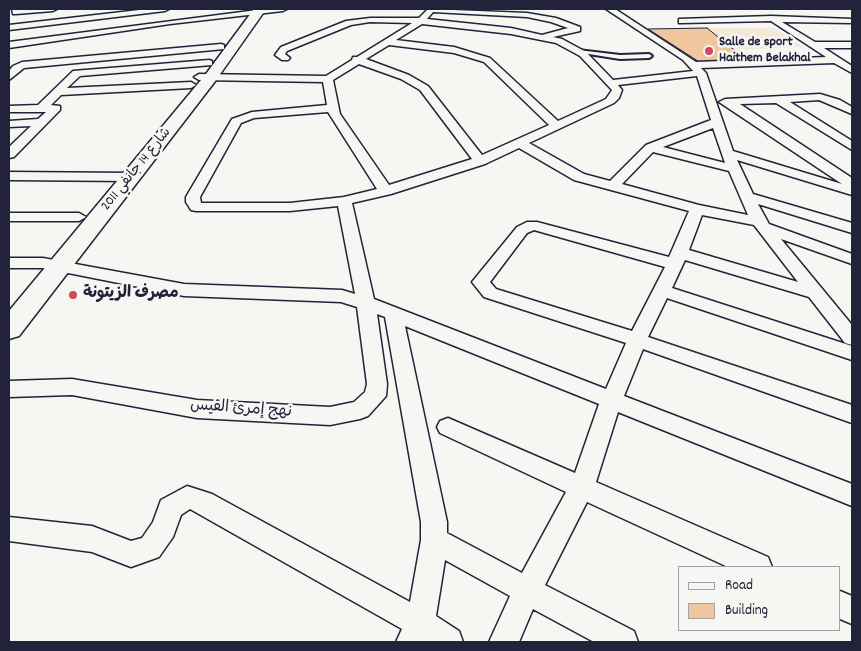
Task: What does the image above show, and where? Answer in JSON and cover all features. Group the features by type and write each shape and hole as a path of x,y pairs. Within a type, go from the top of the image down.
{"main road":[{"name":"شارع 14 جانفي 2011","path":"202,75 221,47 256,10"},
{"name":"شارع 14 جانفي 2011","path":"9,303 51,265 256,10"},
{"name":"شارع 14 جانفي 2011","path":"9,329 80,217 122,177"}],"street":[{"path":"16,9 16,12 53,9"},
{"path":"67,9 72,20"},
{"path":"9,28 165,9"},
{"path":"9,45 116,29 179,17 283,9"},
{"path":"42,107 77,73 328,79 356,59 421,21 431,9 527,15 552,20 577,29 544,37"},
{"path":"610,9 698,69 712,102 727,153 746,196 762,225 813,292 852,338"},
{"path":"757,9 852,70"},
{"path":"682,21 773,19 852,21"},
{"path":"285,58 280,55 284,49 349,23 370,20 421,21 544,37 578,51 612,82 617,90 614,98 480,161 386,190 344,201 290,207 218,209 196,207 193,197 236,121 252,115 331,108"},
{"path":"103,50 116,29"},
{"path":"787,30 806,30"},
{"path":"40,40 39,44 56,45 44,63"},
{"path":"386,42 454,50 487,60 557,126"},
{"path":"811,45 852,45"},
{"path":"9,76 18,66 44,63 103,50 221,47"},
{"path":"356,59 405,77 424,88 480,161"},
{"path":"612,82 698,69 838,62 852,63"},
{"path":"56,92 202,75"},
{"path":"328,79 331,108 356,148 386,190"},
{"path":"712,102 780,100 820,96 852,111"},
{"path":"780,100 852,146"},
{"path":"729,102 852,184"},
{"path":"9,109 56,107 44,122 9,154"},
{"path":"9,124 44,122"},
{"path":"613,186 650,148 717,122"},
{"path":"520,143 568,173 762,225 852,259"},
{"path":"650,148 735,169"},
{"path":"727,153 852,192"},
{"path":"9,176 122,177"},
{"path":"746,196 852,228"},
{"name":"نهج إمرئ القيس","path":"9,389 72,387 197,409 330,416 360,410 375,396 377,384 366,302 344,201"},
{"path":"504,642 527,592 582,487 612,401 637,340 677,259 697,209"},
{"path":"9,217 80,217"},
{"path":"813,292 532,225 522,230 482,278 482,285 490,293 637,340 852,414"},
{"path":"9,263 51,265 184,290 342,296 366,302 852,495"},
{"path":"662,290 852,353"},
{"path":"393,314 434,522 434,540 415,632"},
{"path":"448,427 756,566"},
{"path":"9,529 92,539 131,554 150,548 164,528 170,508 187,497 203,502 415,632 448,642"},
{"path":"434,540 527,592 623,642"}],"lane":[{"path":"578,51 620,57 648,56"}],"shaded area":[{"path":"707,28 774,28 804,47 737,50"}],"building":[{"name":"Salle de sport Haithem Belakhal","path":"707,28 748,61 701,63 648,29"}],"place":[{"name":"Salle de sport Haithem Belakhal","path":"709,51"},
{"name":"مصرف الزيتونة","path":"73,295"}]}
